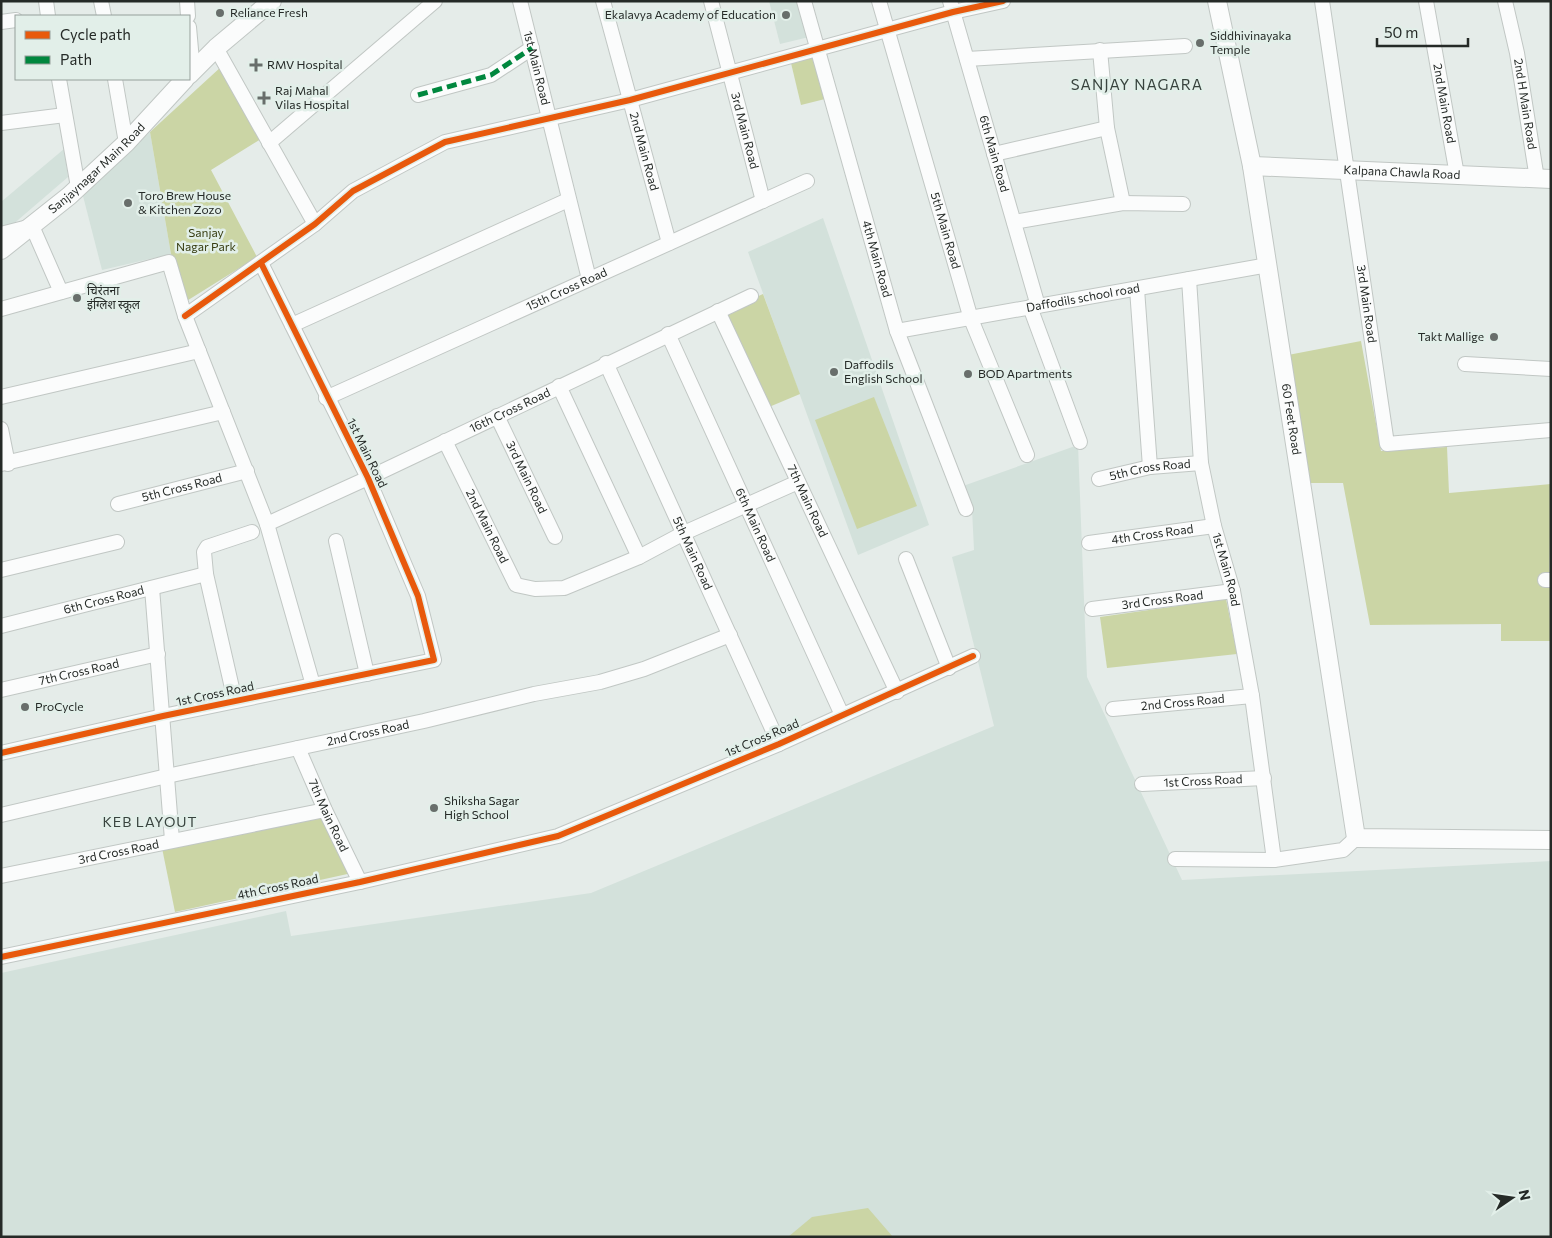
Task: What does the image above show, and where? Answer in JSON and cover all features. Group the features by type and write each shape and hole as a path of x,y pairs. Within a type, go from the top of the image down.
{"street":[{"path":"46,1 47,15"},
{"path":"101,1 104,15"},
{"path":"186,1 188,15"},
{"name":"Sanjaynagar Main Road","path":"190,74 216,48 272,1"},
{"path":"269,143 435,1"},
{"name":"1st Main Road","path":"520,1 589,279"},
{"name":"2nd Main Road","path":"603,1 669,243"},
{"name":"3rd Main Road","path":"712,1 763,201"},
{"name":"4th Main Road","path":"804,1 897,331 966,509"},
{"name":"5th Main Road","path":"879,1 971,319 1027,455"},
{"path":"186,316 315,224 353,191 445,142 549,120 630,100 888,30 952,7 1003,1"},
{"name":"60 Feet Road","path":"1217,1 1252,166 1356,838"},
{"name":"3rd Main Road","path":"1322,1 1387,444 1551,430"},
{"name":"2nd Main Road","path":"1426,1 1457,175"},
{"name":"2nd H Main Road","path":"1506,1 1544,179"},
{"name":"6th Main Road","path":"952,7 1014,222 1034,307 1080,442"},
{"path":"1,22 15,20"},
{"path":"967,60 1186,46"},
{"path":"216,48 315,224"},
{"path":"418,95 491,75 532,48"},
{"path":"1100,50 1107,128 1124,203"},
{"path":"59,80 78,187"},
{"path":"114,80 126,143"},
{"name":"Sanjaynagar Main Road","path":"1,250 78,187 126,143 184,80"},
{"path":"1,123 65,115"},
{"path":"994,154 1107,128"},
{"name":"Kalpana Chawla Road","path":"1252,166 1544,179"},
{"name":"15th Cross Road","path":"326,398 807,181"},
{"path":"292,325 568,200"},
{"path":"1014,222 1124,203 1183,204"},
{"path":"1,234 32,226 61,292"},
{"path":"1,309 169,262 199,351 267,524 313,685"},
{"name":"1st Main Road","path":"261,263 326,398 368,478 418,596 434,660"},
{"name":"Daffodils school road","path":"897,331 1268,265"},
{"name":"1st Main Road","path":"1189,279 1201,463 1214,526 1233,591 1252,696 1274,860"},
{"path":"1137,289 1150,468"},
{"name":"16th Cross Road","path":"267,524 751,296"},
{"name":"7th Main Road","path":"718,311 897,692"},
{"name":"6th Main Road","path":"668,334 842,715"},
{"path":"1,397 199,351"},
{"name":"5th Main Road","path":"606,364 779,744"},
{"path":"1465,364 1551,369"},
{"path":"559,386 638,557 684,533 798,482"},
{"path":"1,429 5,464 223,412"},
{"name":"3rd Main Road","path":"497,416 555,537"},
{"name":"2nd Main Road","path":"445,441 516,585 536,589 564,588 638,557"},
{"name":"5th Cross Road","path":"1100,479 1150,468 1201,463"},
{"name":"5th Cross Road","path":"118,504 247,472"},
{"name":"4th Cross Road","path":"1089,543 1214,526"},
{"path":"235,701 206,574 204,549 252,532"},
{"path":"336,541 367,674"},
{"path":"1,570 117,542"},
{"path":"906,559 949,668"},
{"name":"6th Cross Road","path":"1,626 206,574"},
{"path":"152,588 172,840"},
{"name":"3rd Cross Road","path":"1092,610 1233,591"},
{"name":"2nd Cross Road","path":"1,815 167,776 424,721 534,694 600,682 644,669 730,635"},
{"name":"7th Cross Road","path":"1,690 158,654"},
{"name":"1st Cross Road","path":"558,836 779,744 973,656"},
{"name":"1st Cross Road","path":"1,753 163,716 434,660"},
{"name":"2nd Cross Road","path":"1113,709 1252,696"},
{"name":"7th Main Road","path":"298,748 324,810 360,882"},
{"name":"1st Cross Road","path":"1142,784 1264,778"},
{"name":"3rd Cross Road","path":"1,876 324,810"},
{"name":"4th Cross Road","path":"1,957 360,882 558,836"},
{"path":"1175,859 1274,860 1343,850 1356,838 1551,840"}],"shaded area":[{"path":"769,1 800,1 809,37 780,44"},
{"path":"150,132 171,254 102,270 83,196"},
{"path":"64,149 68,177 11,226 1,229 1,202"},
{"name":"Daffodils English School","path":"823,218 929,525 858,555 748,252"},
{"path":"1078,445 1087,677 1182,880 1551,861 1551,1237 1,1237 1,973 286,911 291,936 591,893 994,726 952,557 974,550 972,509 963,486"}],"green space":[{"path":"818,56 829,98 801,105 791,63"},
{"name":"Sanjay Nagar Park","path":"222,66 261,139 211,170 257,257 185,302 171,254 150,132"},
{"path":"763,294 800,394 769,407 723,312"},
{"path":"1361,341 1381,451 1447,447 1449,493 1551,484 1549,587 1551,588 1551,641 1501,641 1501,624 1370,625 1343,483 1308,483 1288,355"},
{"path":"874,397 917,506 857,529 815,420"},
{"path":"1226,599 1237,654 1107,668 1100,617"},
{"path":"322,814 352,873 175,912 162,848"},
{"path":"868,1208 893,1237 788,1237 812,1217"}],"marked path":[{"path":"418,95 491,75 532,48"}],"cycle path":[{"path":"185,316 315,224 353,191 445,142 630,100 953,12 1003,1"},
{"path":"1,753 163,716 434,660 418,596 368,478 261,263"},
{"path":"1,957 360,882 558,836 779,744 973,656"}],"place":[{"name":"Reliance Fresh","path":"220,13"},
{"name":"Ekalavya Academy of Education","path":"786,15"},
{"name":"Siddhivinayaka Temple","path":"1200,43"},
{"name":"RMV Hospital","path":"256,65"},
{"name":"Raj Mahal Vilas Hospital","path":"264,98"},
{"name":"Toro Brew House & Kitchen Zozo","path":"128,203"},
{"name":"चिरंतना इंग्लिश स्कूल","path":"77,298"},
{"name":"Takt Mallige","path":"1494,337"},
{"name":"Daffodils English School","path":"834,372"},
{"name":"BOD Apartments","path":"968,374"},
{"name":"ProCycle","path":"25,707"},
{"name":"Shiksha Sagar High School","path":"434,808"}],"district":[{"name":"SANJAY NAGARA","path":"1137,85"},
{"name":"KEB LAYOUT","path":"150,822"}]}
